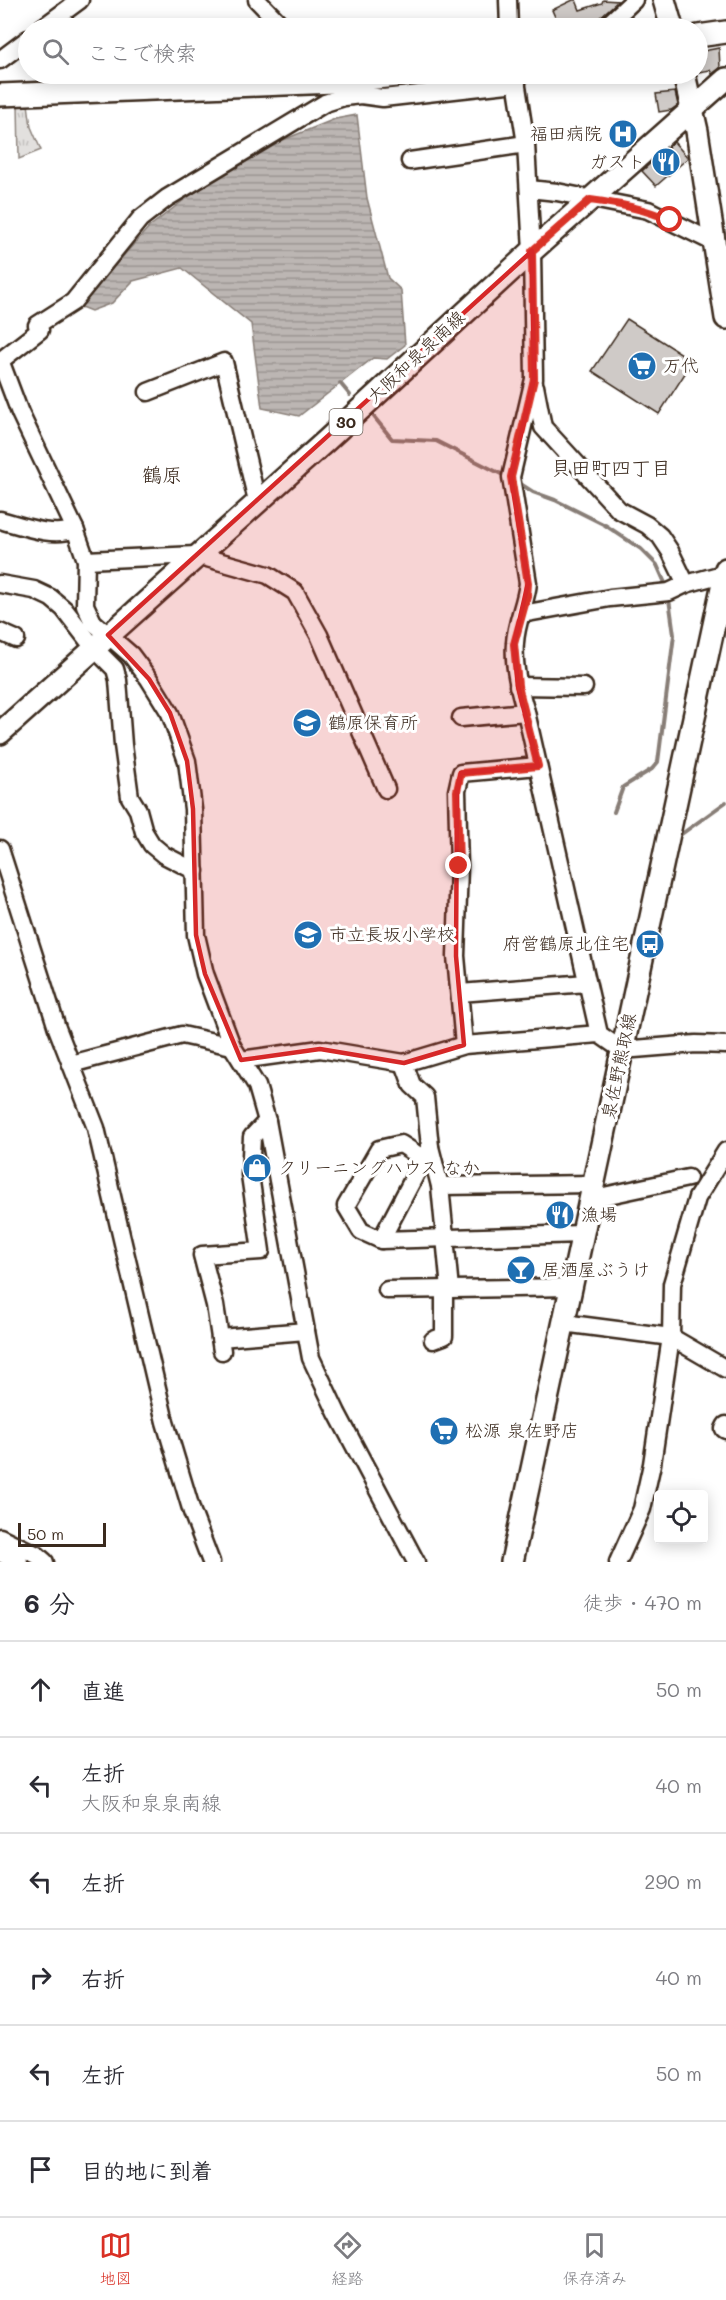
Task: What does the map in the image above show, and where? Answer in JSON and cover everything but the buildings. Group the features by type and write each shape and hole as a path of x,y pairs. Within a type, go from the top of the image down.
{"main road":[{"path":"664,0 669,18"},
{"path":"708,35 726,32"},
{"name":"大阪和泉泉南線","path":"0,733 532,251 726,79"},
{"path":"0,95 214,84"},
{"path":"351,84 365,88 380,84"},
{"path":"686,84 693,110 726,318"},
{"name":"泉佐野熊取線","path":"512,1562 726,572"}],"street":[{"path":"56,18 80,0"},
{"path":"257,0 274,18"},
{"path":"508,0 509,18"},
{"path":"615,18 634,0"},
{"path":"0,60 18,46"},
{"path":"195,871 164,855 152,845 144,832 138,810 130,797 118,680 115,669 84,605 86,560 75,529 20,413 1,363 40,330 37,325 73,302 140,219 167,198 325,103 365,88 384,98 476,84"},
{"path":"517,84 526,144 529,189 534,379 543,426 604,496 620,510 647,525 660,536 686,584"},
{"path":"410,161 526,144"},
{"path":"529,189 557,192 648,210 715,243"},
{"path":"148,392 224,362 257,501"},
{"path":"534,379 511,477 528,583 527,597 514,644 518,686 526,712 599,1034"},
{"path":"0,520 50,532 66,532 75,529"},
{"path":"86,560 196,555 268,575 295,592 319,635 386,789"},
{"path":"522,614 610,598 669,592 686,584 726,572"},
{"path":"0,584 15,589 34,590 51,598 101,642 130,655 149,679 170,713 187,761 193,808 196,935 205,974 236,1053 257,1086 267,1121 311,1358 337,1413 416,1562"},
{"path":"0,632 16,639"},
{"path":"518,686 584,687"},
{"path":"461,718 526,712"},
{"path":"464,1045 456,956 459,866 457,791 461,773 538,766"},
{"path":"0,849 57,1028 96,1128 165,1422 192,1512 211,1562"},
{"path":"460,993 587,983"},
{"path":"71,1064 183,1035 236,1053 320,1049 404,1063 464,1045 599,1034 622,1050 696,1044 726,1045"},
{"path":"404,1063 412,1085 424,1097 427,1153 440,1186 446,1238 447,1289 444,1336 433,1341"},
{"path":"267,1121 252,1137 250,1175 261,1251 202,1256 215,1305 221,1344 306,1331"},
{"path":"427,1153 401,1144 379,1149 346,1206 361,1231 381,1240 582,1234"},
{"path":"618,1562 642,1509 652,1464 671,1337 672,1284 697,1198 726,1151"},
{"path":"381,1240 427,1153"},
{"path":"440,1186 592,1191 688,1178"},
{"path":"387,1290 571,1287"},
{"path":"563,1323 671,1337 726,1369"},
{"path":"726,1425 724,1429 726,1430"},
{"path":"0,1537 37,1555 45,1562"},
{"path":"0,1552 19,1562"}],"highlighted area":[{"path":"532,251 534,379 511,477 528,583 514,644 518,686 538,766 461,773 457,791 456,956 464,1045 404,1063 320,1049 241,1060 205,974 196,935 193,809 187,761 170,713 149,679 108,635"}],"green space":[{"path":"18,103 28,104 31,127 41,150 19,159"}],"shaded area":[{"path":"357,115 367,198 388,278 401,290 405,345 387,359 373,358 299,416 262,408 251,324 182,268 133,281 112,303 91,311 81,307 84,300 149,227 189,196 283,140 335,119"}],"waterway":[{"path":"340,383 350,395"},
{"path":"370,412 392,439 436,441 507,477"},
{"path":"516,481 533,492 555,500 605,525 641,549 657,565 665,583"},
{"path":"614,812 623,787 652,769 658,762 674,635 669,599"},
{"path":"676,838 726,802"}],"place":[{"name":"福田病院","path":"623,134"},
{"name":"ガスト","path":"666,162"},
{"name":"万代","path":"642,366"},
{"name":"鶴原保育所","path":"307,723"},
{"name":"市立長坂小学校","path":"308,935"},
{"name":"府営鶴原北住宅","path":"650,944"},
{"name":"クリーニングハウス なか","path":"257,1168"},
{"name":"漁場","path":"560,1215"},
{"name":"居酒屋ぶうけ","path":"521,1270"},
{"name":"松源 泉佐野店","path":"444,1431"}],"district":[{"name":"貝田町四丁目","path":"611,468"},
{"name":"鶴原","path":"162,475"}],"route":[{"path":"459,866 457,791 461,773 538,766 518,686 514,644 527,597 528,583 511,477 534,379 532,251 590,200 625,204 648,210 670,220"}]}
